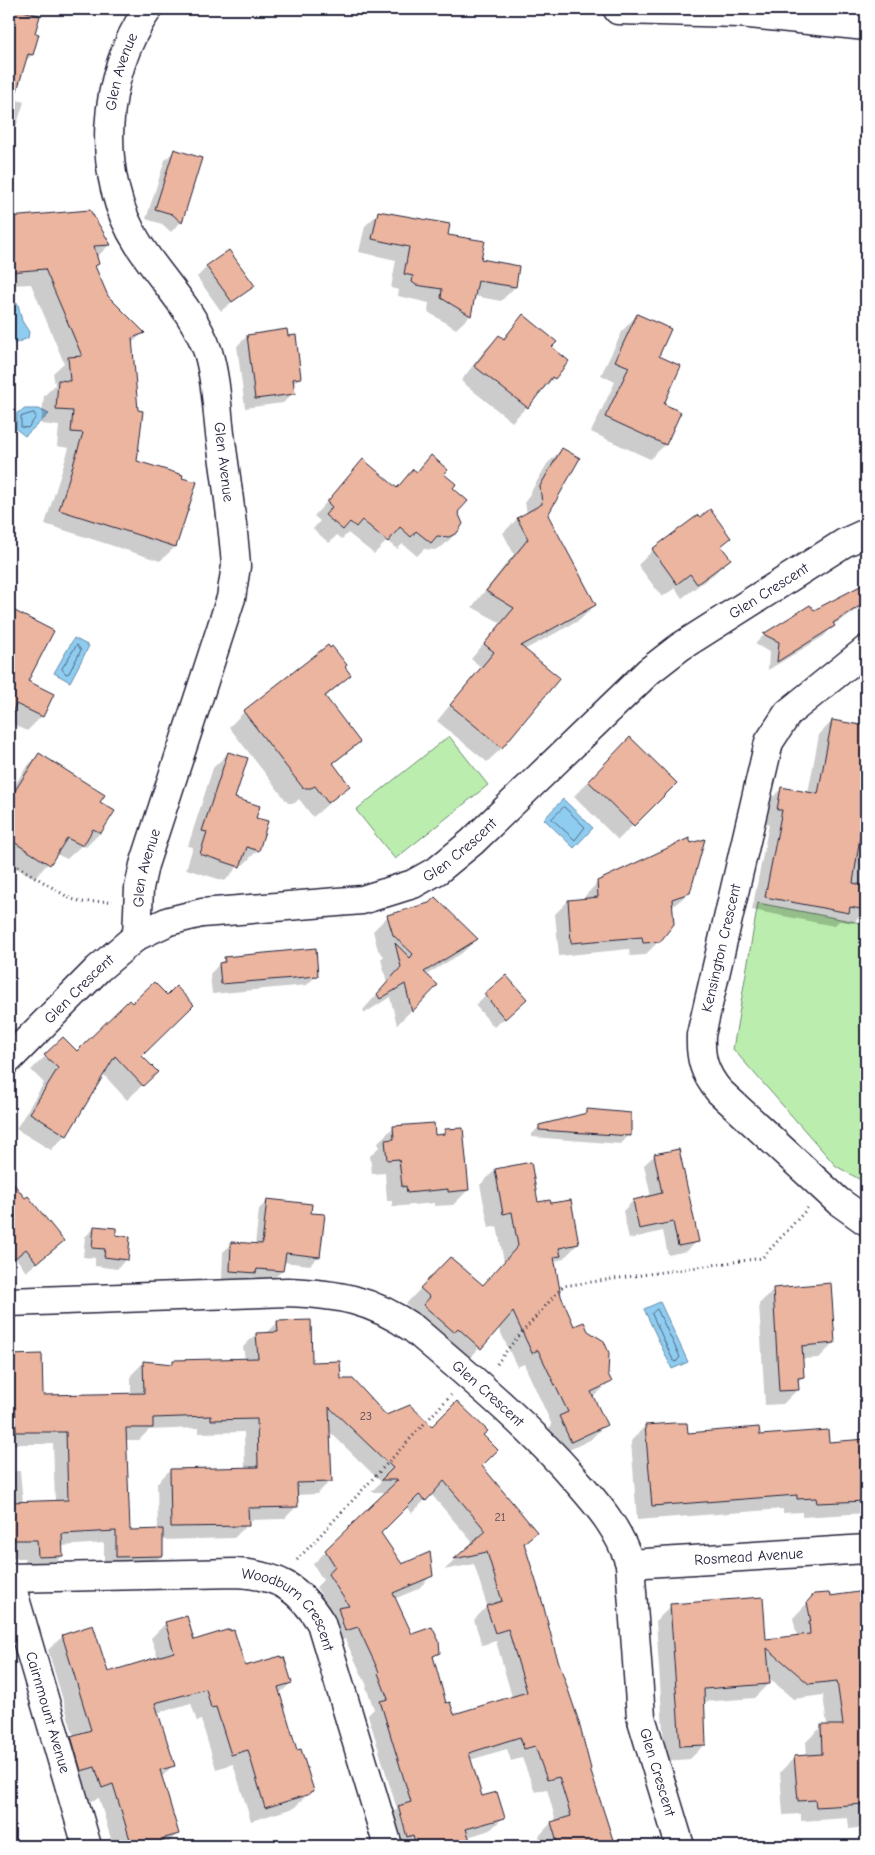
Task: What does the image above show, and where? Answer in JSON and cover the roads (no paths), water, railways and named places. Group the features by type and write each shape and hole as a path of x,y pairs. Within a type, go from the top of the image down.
{"street":[{"name":"Glen Avenue","path":"137,936 138,900 144,865 231,598 236,566 208,355 192,318 125,222 115,190 109,157 110,118 116,81 128,46 148,9"},
{"path":"618,10 740,13 866,26"},
{"name":"Glen Crescent","path":"9,1059 98,969 137,936 169,921 202,913 362,900 413,884 438,870 472,842 649,671 688,642 844,543 866,533"},
{"name":"Kensington Crescent","path":"866,650 788,713 769,742 701,1042 703,1065 709,1079 719,1091 826,1190 850,1211 866,1221"},
{"name":"Glen Crescent","path":"9,1302 287,1292 336,1295 367,1303 392,1313 414,1328 546,1446 604,1512 624,1544 630,1564 641,1717 680,1846"},
{"name":"Rosmead Avenue","path":"630,1564 866,1549"},
{"name":"Woodburn Crescent","path":"9,1578 236,1573 271,1578 290,1588 313,1610 321,1623 388,1846"},
{"name":"Cairnmount Avenue","path":"9,1578 87,1846"}],"water":[{"path":"11,303 18,304 22,321 29,332 28,338 16,343 9,340 9,306"},
{"path":"25,409 39,409 49,414 25,436 16,429 17,413"},
{"path":"74,638 89,646 70,682 54,673"},
{"path":"563,799 593,828 574,848 544,819"},
{"path":"660,1302 688,1362 672,1369 644,1309"}]}
